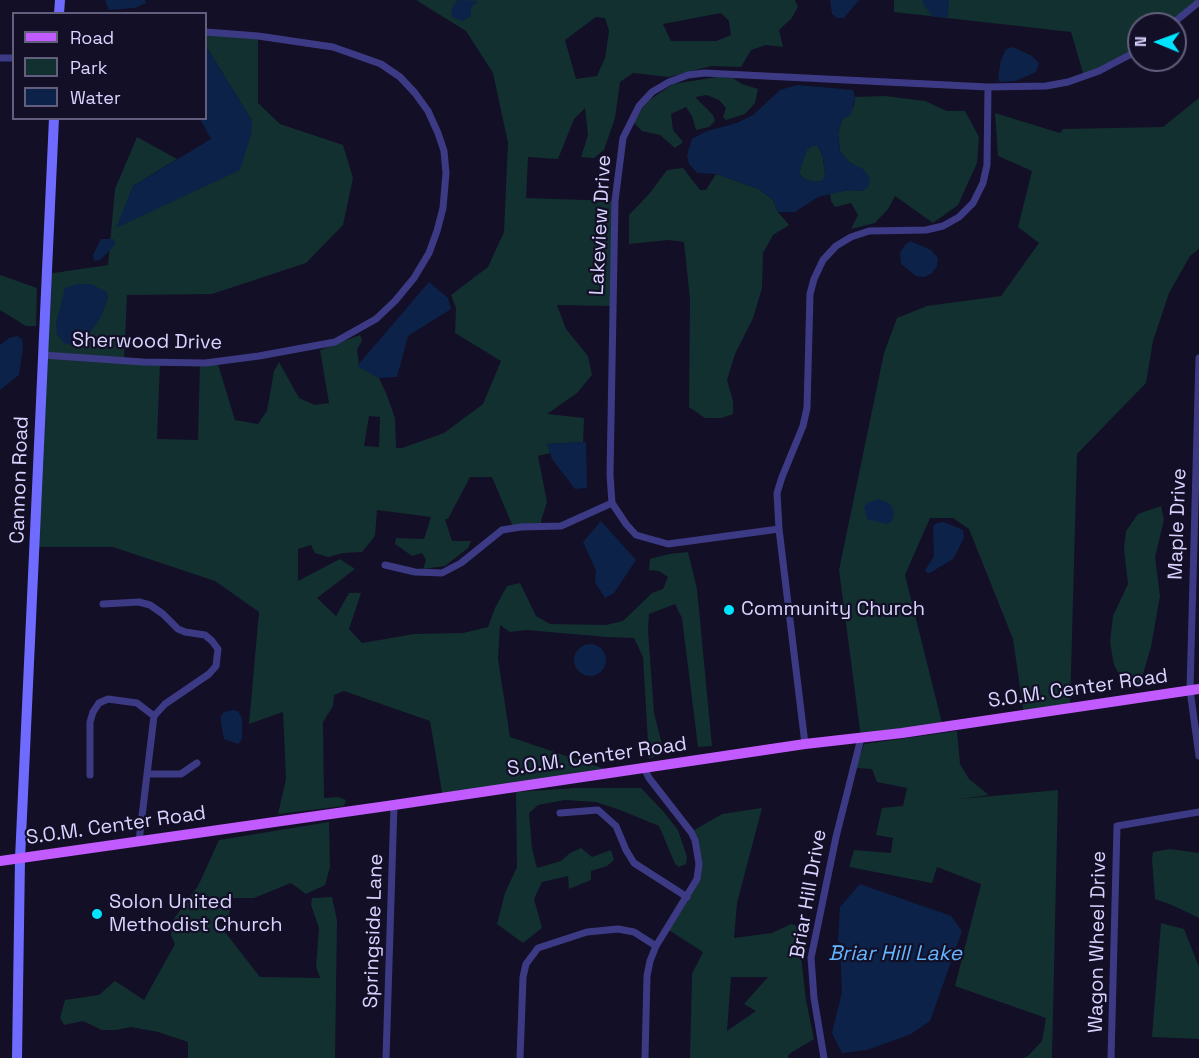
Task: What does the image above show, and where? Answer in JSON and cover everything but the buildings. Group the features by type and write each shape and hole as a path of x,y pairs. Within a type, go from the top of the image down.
{"main road":[{"name":"Cannon Road","path":"17,1058 20,859 54,120"},
{"name":"S.O.M. Center Road","path":"0,861 1194,690"}],"street":[{"path":"1187,12 1199,2"},
{"name":"Sherwood Drive","path":"43,355 143,362 205,363 259,357 333,343 376,319 414,278 429,253 443,208 446,168 444,151 428,111 414,91 400,77 381,64 333,46 270,37 207,32"},
{"name":"Lakeview Drive","path":"612,503 610,475 615,201 623,138 639,106 652,92 688,75 704,73 988,87 1046,86 1068,82 1099,71 1127,56"},
{"path":"805,744 778,529 777,493 803,426 807,408 810,297 814,279 823,260 836,246 851,237 869,231 934,228 958,217 974,203 983,183 987,165 988,87"},
{"name":"Maple Drive","path":"1199,358 1194,690 1199,756"},
{"path":"385,565 432,574 449,571 502,531 521,526 561,526 612,503 636,535 668,544 778,529"},
{"path":"104,604 139,602 150,606 163,614 178,629 205,635 218,649 216,666 209,674 165,704 154,716 139,840"},
{"path":"90,775 90,722 99,703 108,699 137,703 154,716"},
{"name":"Briar Hill Drive","path":"824,1058 814,998 811,958 836,837 861,738"},
{"path":"148,774 181,774 197,763"},
{"path":"644,768 695,840 699,864 697,879 656,946 650,961 647,976 645,1058"},
{"name":"Springside Lane","path":"386,1058 394,806"},
{"path":"560,813 598,810 616,826 634,863 687,897"},
{"name":"Wagon Wheel Drive","path":"1111,1058 1117,826 1199,812"},
{"path":"520,1058 524,976 526,964 538,948 587,932 618,929 634,932 656,946"}],"green space":[{"path":"416,0 795,0 798,7 791,19 779,30 783,47 766,45 751,50 741,67 711,66 669,77 633,73 620,82 615,118 604,150 594,158 581,157 588,135 585,108 574,119 558,159 528,157 526,198 615,201 613,306 557,305 566,329 588,356 592,375 577,393 547,414 584,418 583,442 547,444 550,453 538,456 547,502 541,521 543,527 513,527 492,477 470,477 448,519 445,519 452,541 471,541 468,548 445,566 423,569 426,560 422,553 412,556 395,544 396,538 424,539 431,517 377,510 375,536 362,552 328,557 315,553 311,545 298,549 298,581 340,559 355,569 317,598 336,616 349,593 361,593 349,629 362,643 414,634 463,633 488,627 507,586 520,583 536,616 550,624 606,625 623,621 652,593 663,589 668,577 659,571 649,570 650,559 688,552 697,589 712,746 698,747 682,618 675,604 649,614 648,630 654,713 664,752 649,759 643,657 634,638 526,630 510,632 500,625 498,659 510,737 614,772 443,798 430,721 344,691 334,695 333,706 323,722 324,798 338,797 346,800 344,806 278,814 286,779 283,712 249,724 259,612 215,581 113,547 35,547 47,274 108,265 115,189 137,137 177,159 133,186 117,227 252,121 207,48 207,32 258,36 258,103 280,124 343,145 353,178 343,225 306,263 212,294 127,295 124,360 160,362 157,439 198,440 200,363 217,361 235,420 258,424 267,411 274,371 279,362 299,398 315,405 329,403 320,350 360,335 362,340 357,350 359,364 379,378 386,393 395,418 396,448 444,433 483,404 501,361 455,333 456,308 451,295 488,267 504,232 508,143 493,73 466,31","holes":["721,13 729,21 731,35 716,41 671,41 663,24","596,17 605,18 609,31 605,58 597,76 576,79 565,40","369,416 380,417 379,447 364,446"]},
{"path":"894,0 1199,0 1186,12 1127,12 1127,56 1084,76 1071,32 894,12"},
{"path":"717,77 733,78 742,84 758,89 755,103 745,114 726,120 723,117 726,108 719,100 707,95 695,97 713,115 715,121 709,127 696,130 692,116 686,107 671,114 673,130 683,142 675,148 660,135 642,131 632,121 648,101 673,84"},
{"path":"885,96 925,101 947,111 965,111 979,137 977,163 958,205 933,223 895,196 888,209 875,223 851,229 858,215 851,203 835,207 830,193 861,191 870,179 863,170 849,162 840,151 838,133 842,120 854,106 855,97"},
{"path":"1199,98 1199,249 1190,256 1169,293 1153,341 1146,383 1077,454 1070,708 1024,715 1013,639 969,529 953,518 930,518 905,575 943,727 861,738 839,570 884,353 897,318 927,306 1001,296 1039,243 1018,227 1032,171 998,156 995,113 1060,133 1063,129 1163,127"},
{"path":"812,146 818,146 823,157 825,176 822,181 804,179 799,173 806,150"},
{"path":"683,168 700,190 706,190 716,174 759,189 773,200 778,212 789,225 773,235 763,253 762,288 753,318 735,354 727,380 733,401 733,414 722,418 705,418 689,407 690,299 684,242 668,240 629,244 629,215 650,193 667,170"},
{"path":"0,275 37,288 36,326 26,326 0,310"},
{"path":"1161,506 1164,520 1155,557 1160,596 1151,647 1140,684 1124,683 1114,665 1110,642 1113,616 1128,584 1124,549 1126,531 1138,514"},
{"path":"957,731 960,764 969,779 989,795 960,799 1058,790 1052,1058 1023,1058 1028,1056 1042,1041 1046,1018 955,986 981,884 937,867 932,883 849,867 854,850 891,853 893,838 876,835 882,808 903,806 907,788 877,782 872,769 856,768 864,744"},
{"path":"576,788 641,788 678,830 687,857 686,864 679,867 675,864 659,826 620,810 596,802 565,800 538,805 529,813 532,848 537,868 561,861 570,853 581,848 592,857 611,850 614,860 607,866 591,871 591,880 569,889 568,876 542,882 534,899 542,928 523,943 497,924 505,893 517,867 516,792"},
{"path":"762,808 737,903 734,938 772,933 791,924 801,927 800,947 806,1000 814,1039 789,1054 788,1058 690,1058 692,974 703,952 667,929 687,897 699,864 691,832 722,814","holes":["731,977 768,977 744,1004 756,1011 727,1031"]},
{"path":"329,822 330,867 325,885 306,894 291,883 254,898 232,898 229,915 217,922 260,977 320,978 316,967 319,928 311,905 312,898 332,897 337,920 335,1058 188,1058 188,1042 158,1032 131,1027 102,1030 83,1021 64,1025 60,1018 65,1000 99,995 115,981 144,1000 175,944 171,935 173,920 198,886 219,840"},
{"path":"1170,849 1199,853 1199,918 1155,899 1153,852"},
{"path":"1161,923 1184,929 1199,967 1199,1039 1152,1037"}],"water":[{"path":"105,0 145,0 146,3 135,8 109,10"},
{"path":"457,0 478,1 471,8 471,16 463,21 452,17 451,10"},
{"path":"830,0 859,0 844,18 837,18 832,14"},
{"path":"923,0 949,0 948,17 933,17 923,4"},
{"path":"1013,47 1032,56 1039,63 1036,72 1016,81 1000,82 998,78 1001,60 1006,49"},
{"path":"207,48 252,121 251,135 240,170 116,228 133,186 211,139 201,120 207,120"},
{"path":"797,85 853,90 855,97 851,114 842,120 838,133 840,151 849,162 863,169 870,179 868,188 818,197 795,212 778,212 773,200 759,189 716,174 697,173 689,164 687,155 692,139 707,131 737,123 753,115 780,90","holes":["812,146 818,146 823,157 825,176 821,181 815,182 804,179 799,173 807,150"]},
{"path":"101,239 114,239 115,245 100,260 94,261 93,255"},
{"path":"910,241 931,250 938,258 937,266 925,277 916,276 901,264 900,253"},
{"path":"429,282 448,298 451,309 408,336 397,377 379,378 357,366"},
{"path":"78,284 91,284 107,292 108,298 101,317 86,339 78,345 65,344 57,335 56,323 65,288"},
{"path":"17,336 22,339 23,347 19,375 0,390 0,345 9,338"},
{"path":"586,442 587,488 575,489 552,459 547,444"},
{"path":"878,499 889,503 893,509 894,516 890,523 867,519 864,507"},
{"path":"601,521 636,560 614,593 605,598 595,582 596,571 583,542"},
{"path":"944,522 963,530 964,538 953,559 927,573 925,570 934,556 933,526"},
{"path":"590,644 601,649 606,660 601,671 590,676 579,671 574,660 579,649"},
{"path":"238,711 242,718 242,739 238,744 224,739 221,724 221,716 224,712"},
{"name":"Briar Hill Lake","path":"860,884 951,916 962,931 930,1021 911,1034 867,1050 842,1053 832,1033 842,992 838,941 840,907"}],"place":[{"name":"Community Church","path":"729,610"},
{"name":"Solon United Methodist Church","path":"97,914"}]}
